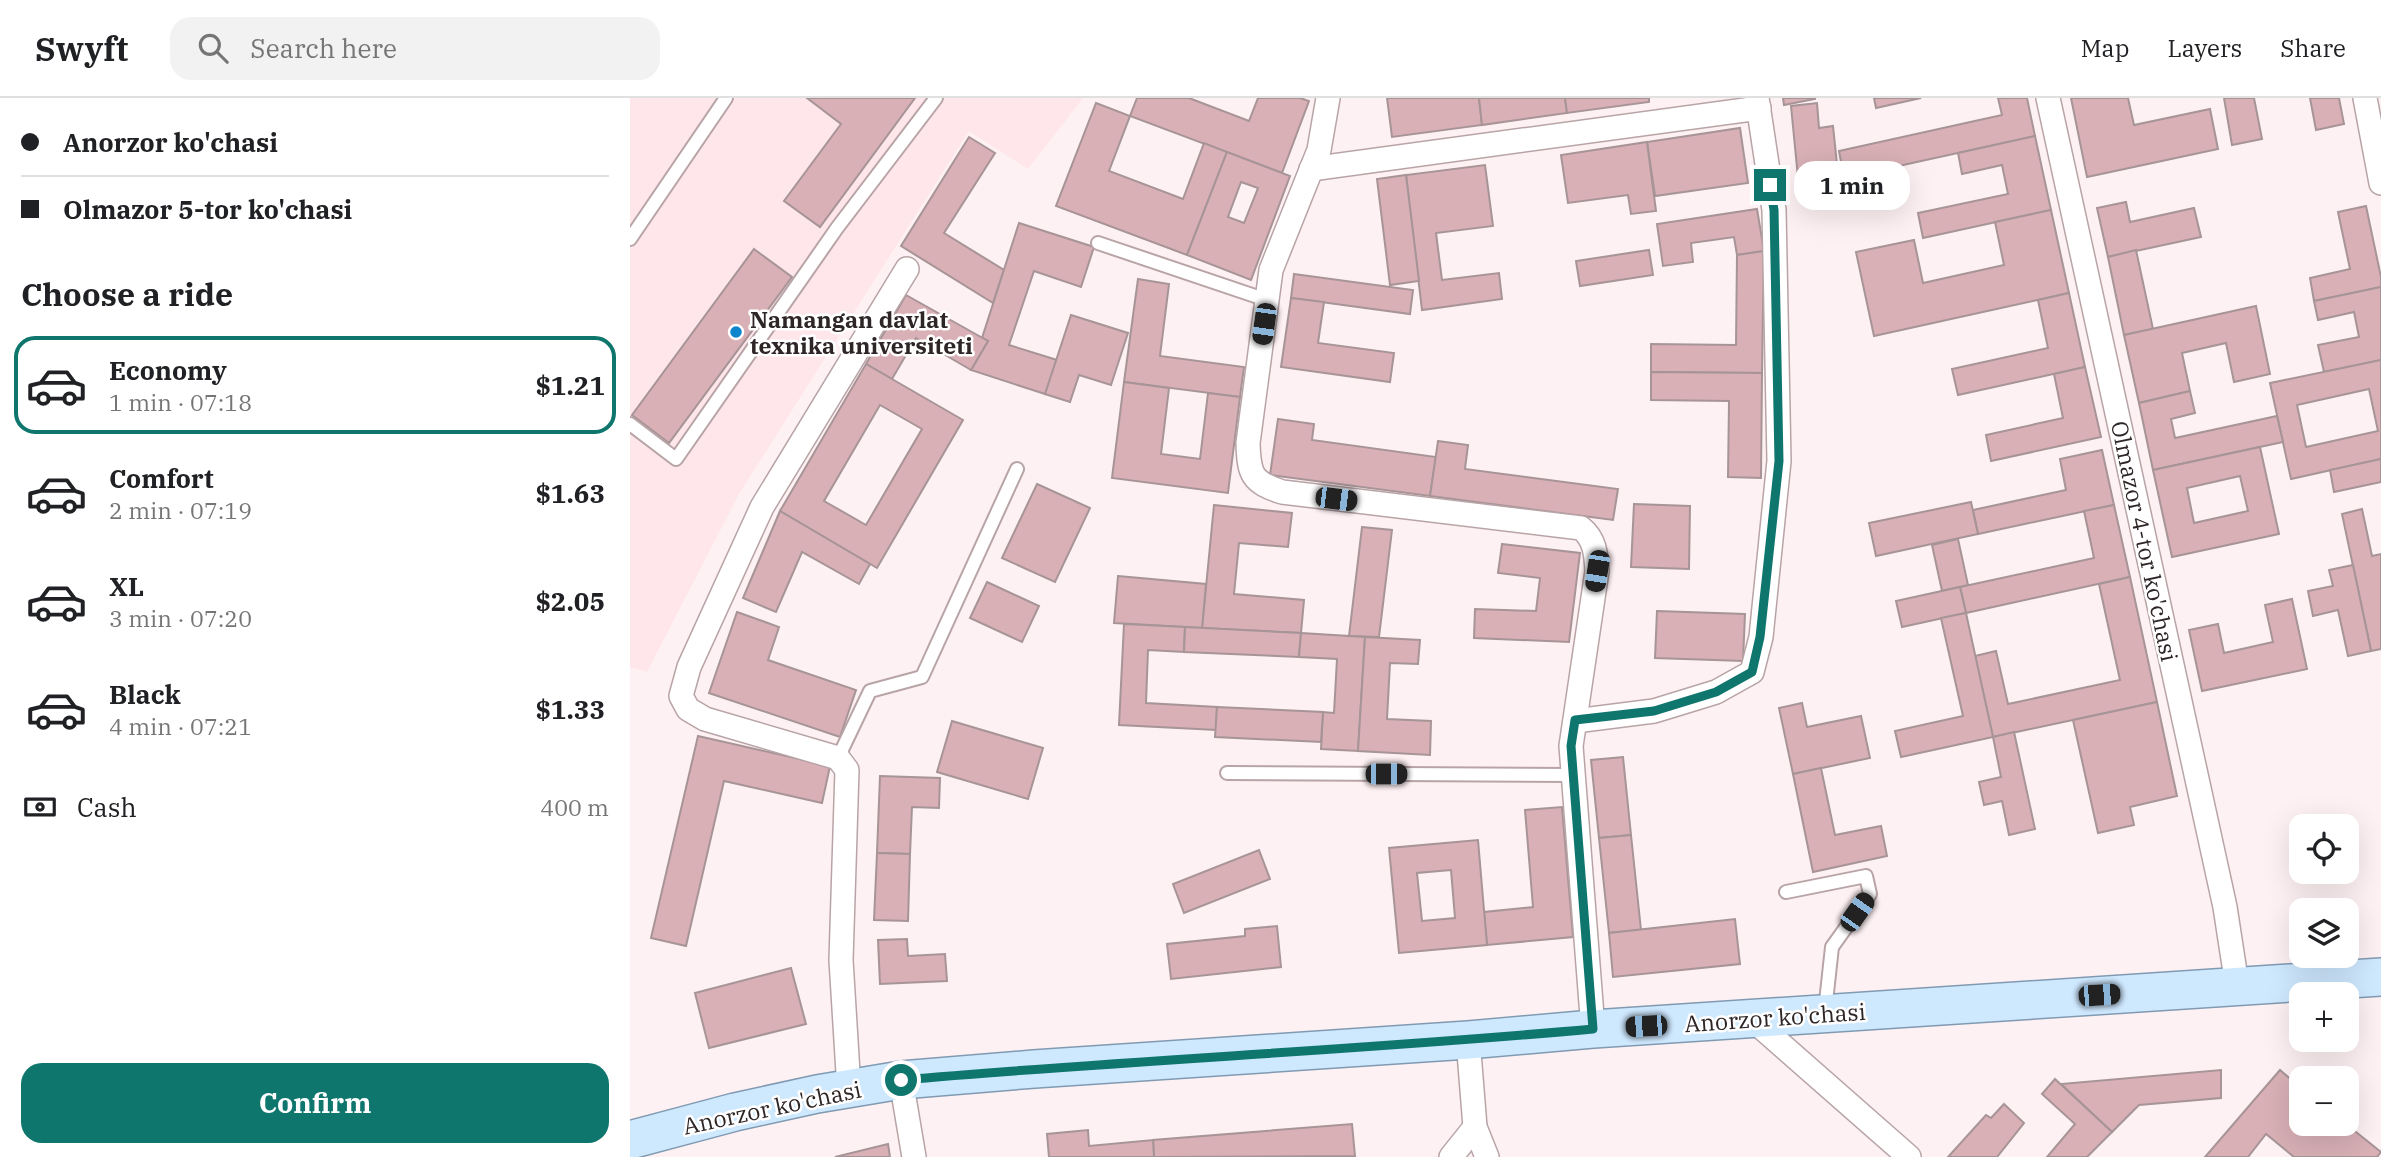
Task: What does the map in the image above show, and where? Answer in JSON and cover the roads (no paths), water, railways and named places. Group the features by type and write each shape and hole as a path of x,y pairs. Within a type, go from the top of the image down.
{"main road":[{"name":"Anorzor ko'chasi","path":"630,1140 735,1112 901,1080 1593,1029 2381,976"}],"street":[{"path":"1328,98 1319,150 1271,270 1248,443 1250,468 1261,485 1282,492 1581,528 1588,534 1597,556 1597,571 1571,746 1593,1029"},
{"name":"Olmazor 4-tor ko'chasi","path":"2048,98 2222,894 2237,985"},
{"path":"2365,98 2381,183"},
{"path":"1311,169 1758,103 1774,210 1779,461 1760,637 1752,672 1716,692 1654,711 1575,720"},
{"path":"849,1089 842,960 847,770 838,758 705,719 688,709 681,695 689,667 762,507 907,269"},
{"path":"1752,1019 1909,1157"},
{"path":"1468,1040 1475,1127 1487,1157"},
{"path":"901,1080 914,1157"},
{"path":"1451,1157 1475,1127"}],"lane":[{"path":"630,239 726,98"},
{"path":"630,424 676,459 837,228 936,98"},
{"path":"1098,243 1267,300"},
{"path":"838,758 870,691 922,677 1017,469"},
{"path":"1227,773 1573,775"},
{"path":"1786,892 1866,876 1870,894 1832,947 1824,1015"}],"place":[{"name":"Namangan davlat texnika universiteti","path":"736,332"}]}
